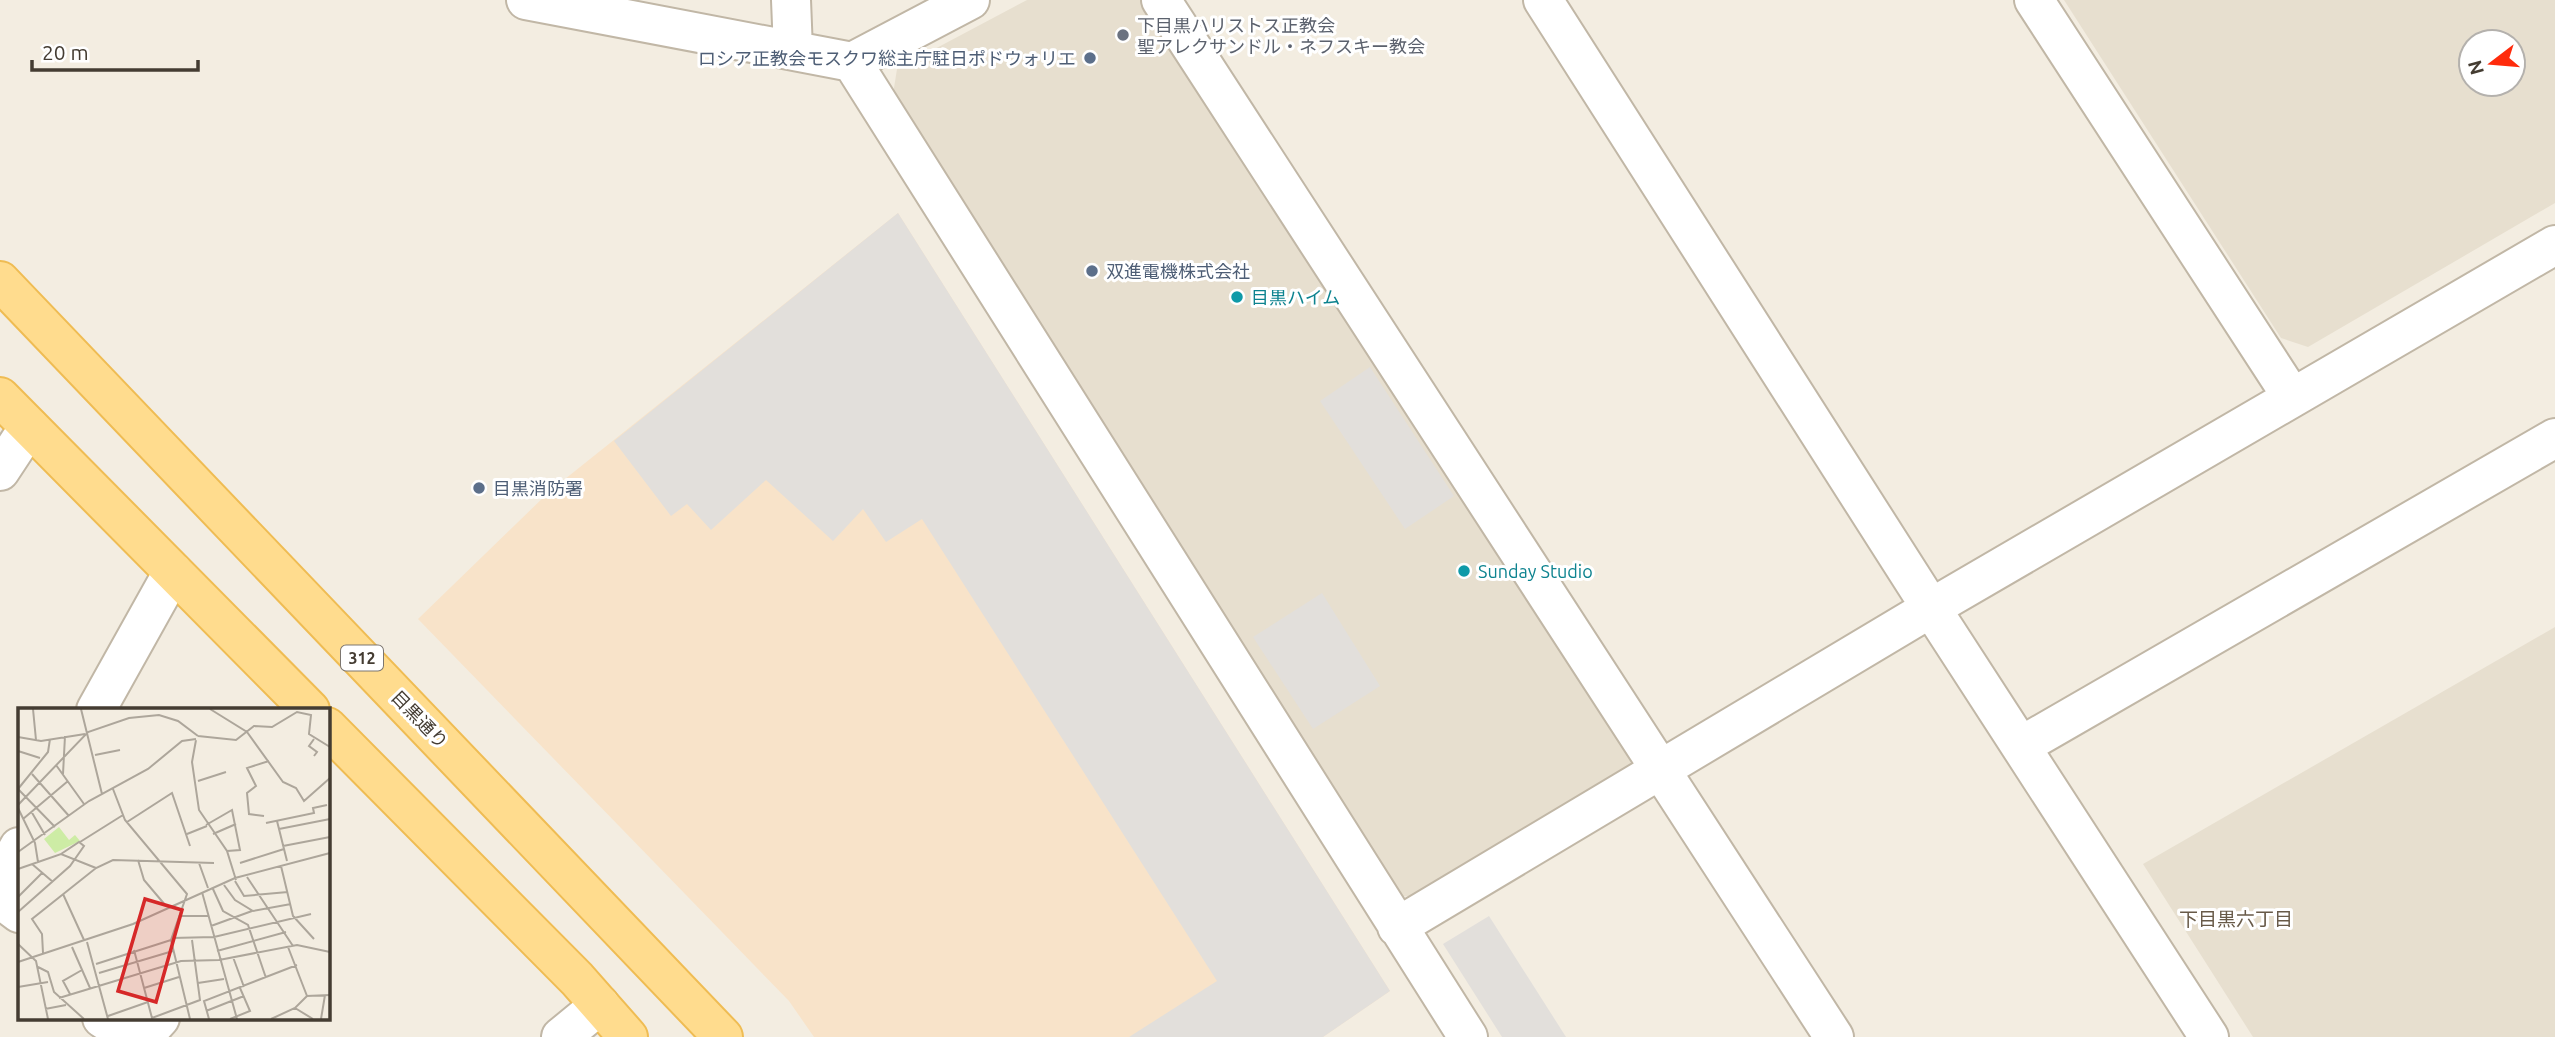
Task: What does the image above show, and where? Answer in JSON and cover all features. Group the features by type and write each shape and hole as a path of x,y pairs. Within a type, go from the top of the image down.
{"main road":[{"name":"目黒通り","path":"0,281 723,1037"},
{"path":"0,397 308,708"},
{"path":"329,729 577,979 628,1037"}],"street":[{"path":"526,0 852,62 970,0"},
{"path":"791,0 793,50"},
{"path":"1161,0 1834,1037"},
{"path":"1543,0 2209,1037"},
{"path":"2034,0 2292,397"},
{"path":"852,62 1468,1037"},
{"path":"1397,927 1931,608 2555,245"},
{"path":"0,471 29,427"},
{"path":"2021,746 2555,438"},
{"path":"97,708 173,572"},
{"path":"0,881 18,849"},
{"path":"0,899 18,912"},
{"path":"561,1037 600,1005"},
{"path":"105,1020 131,1037"},
{"path":"143,1037 158,1020"}],"shaded area":[{"path":"1027,0 1141,0 1638,768 1431,894 1396,897 891,107 897,69"},
{"path":"2064,0 2555,0 2555,203 2308,347 2281,338"},
{"path":"898,213 1390,991 1323,1037 814,1037 789,1001 418,619 550,491"},
{"path":"898,213 1390,991 1323,1037 1129,1037 1217,981 922,519 886,542 863,509 833,541 766,480 711,530 687,504 671,516 614,441"},
{"path":"1370,367 1454,496 1405,529 1320,401"},
{"path":"1322,593 1380,686 1313,729 1253,637"},
{"path":"2555,627 2555,1037 2253,1037 2143,864"},
{"path":"1489,916 1566,1037 1502,1037 1443,944"}],"place":[{"name":"下目黒ハリストス正教会 聖アレクサンドル・ネフスキー教会","path":"1123,35"},
{"name":"ロシア正教会モスクワ総主庁駐日ポドウォリエ","path":"1090,58"},
{"name":"双進電機株式会社","path":"1092,271"},
{"name":"目黒ハイム","path":"1237,297"},
{"name":"目黒消防署","path":"479,488"},
{"name":"Sunday Studio","path":"1464,571"}],"district":[{"name":"下目黒六丁目","path":"2236,919"}]}
